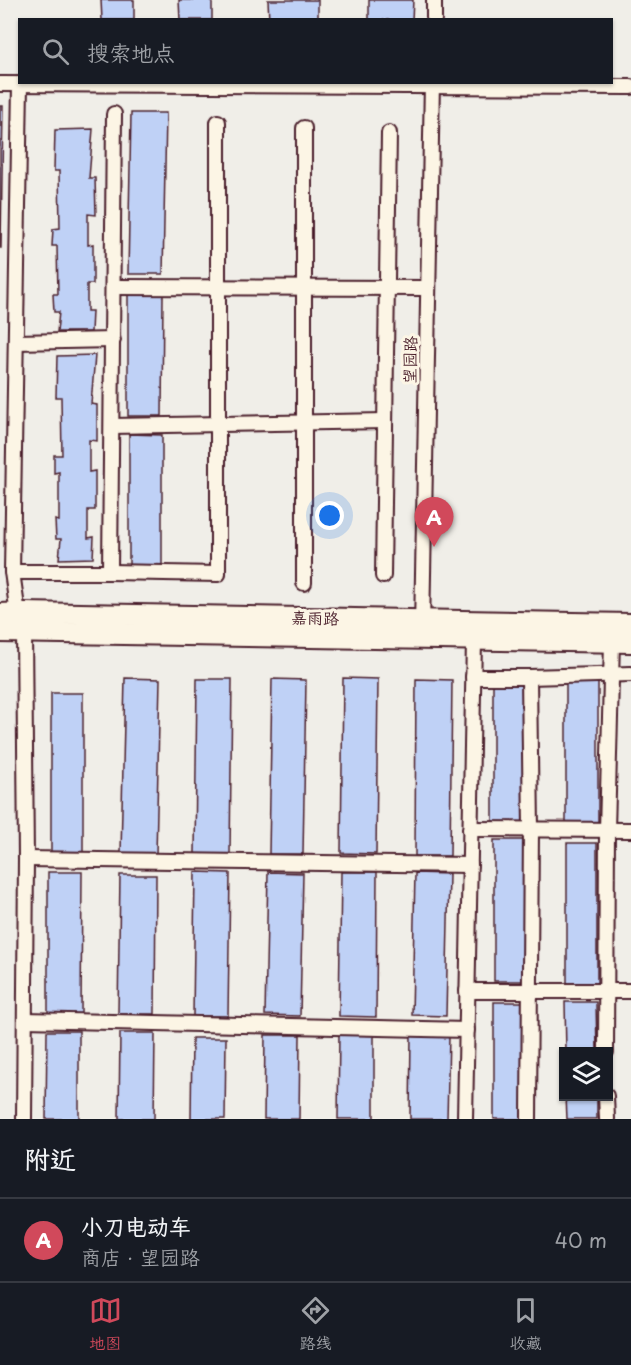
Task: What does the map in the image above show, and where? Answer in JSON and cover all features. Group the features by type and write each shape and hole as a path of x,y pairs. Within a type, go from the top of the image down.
{"main road":[{"name":"嘉雨路","path":"0,632 14,620 422,630 631,624"},
{"name":"嘉雨路","path":"422,630 474,640 621,642"}],"street":[{"path":"434,0 434,18"},
{"path":"0,84 432,84 631,87"},
{"path":"20,84 12,572 26,859 24,1119"},
{"name":"望园路","path":"422,630 432,84"},
{"path":"110,572 114,114"},
{"path":"12,572 218,574 218,122"},
{"path":"304,128 304,583"},
{"path":"383,576 389,133"},
{"path":"113,288 428,288"},
{"path":"16,342 113,340"},
{"path":"112,426 385,421"},
{"path":"465,1119 474,640"},
{"path":"606,1047 607,830 611,675 621,642"},
{"path":"473,677 631,674"},
{"path":"529,677 531,830 529,1119"},
{"path":"470,829 631,830"},
{"path":"26,859 470,865"},
{"path":"467,991 631,991"},
{"path":"25,1020 467,1030"},
{"path":"606,1101 607,1119"}],"building":[{"path":"101,0 134,0 134,18 102,18"},
{"path":"179,0 212,0 212,18 180,18"},
{"path":"268,0 318,0 318,18 269,18"},
{"path":"369,0 413,0 412,18 369,18"},
{"path":"0,106 3,106 1,248 0,248"},
{"path":"131,113 166,113 163,274 128,274"},
{"path":"93,129 89,178 95,178 96,215 88,214 88,245 93,244 93,284 87,284 87,311 92,311 91,332 57,332 59,312 54,312 53,294 58,294 57,246 52,246 53,229 60,228 59,171 54,171 55,130"},
{"path":"128,295 163,295 162,416 128,416"},
{"path":"95,355 91,404 97,405 97,441 89,440 89,472 95,471 95,510 88,510 88,538 94,537 93,558 59,559 61,539 56,539 55,520 59,521 59,472 54,473 54,455 62,455 61,397 56,397 57,356"},
{"path":"129,434 162,435 162,572 129,572"},
{"path":"125,678 160,679 156,854 121,853"},
{"path":"343,678 378,679 376,854 341,853"},
{"path":"197,679 232,679 230,855 195,855"},
{"path":"272,679 306,680 303,854 269,854"},
{"path":"416,679 452,680 450,856 415,856"},
{"path":"493,679 523,679 523,823 493,823"},
{"path":"566,682 598,682 598,823 566,823"},
{"path":"51,693 83,693 83,855 51,855"},
{"path":"494,840 524,840 523,981 494,981"},
{"path":"567,843 597,843 597,983 567,983"},
{"path":"48,872 82,872 81,1014 48,1013"},
{"path":"195,872 230,873 228,1016 193,1016"},
{"path":"268,872 303,873 300,1016 265,1015"},
{"path":"341,872 377,872 376,1017 339,1016"},
{"path":"415,873 449,874 446,1016 412,1015"},
{"path":"120,875 156,875 155,1014 118,1014"},
{"path":"494,1002 523,1002 523,1119 494,1119"},
{"path":"565,1002 596,1002 597,1047 566,1047"},
{"path":"47,1031 79,1031 79,1119 46,1119"},
{"path":"120,1033 155,1033 154,1119 119,1119"},
{"path":"339,1033 374,1034 374,1119 338,1119"},
{"path":"265,1035 300,1035 299,1119 264,1119"},
{"path":"411,1035 449,1036 447,1119 410,1119"},
{"path":"192,1038 226,1038 225,1119 191,1119"},
{"path":"566,1101 597,1101 597,1119 567,1119"}],"place":[{"name":"小刀电动车","path":"434,547"}]}
